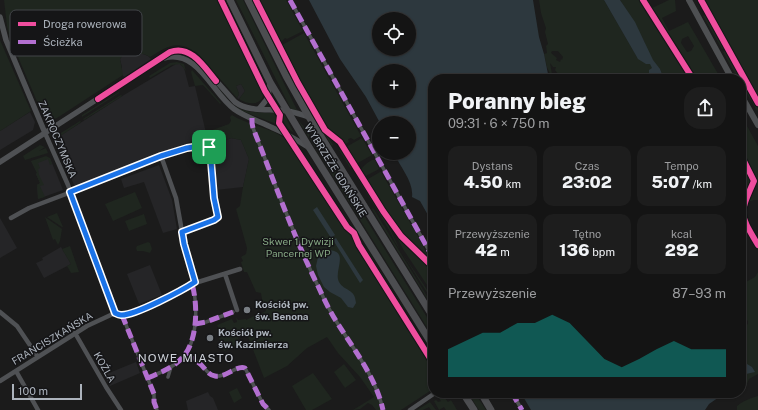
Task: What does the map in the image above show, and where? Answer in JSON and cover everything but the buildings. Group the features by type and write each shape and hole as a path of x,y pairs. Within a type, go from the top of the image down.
{"main road":[{"name":"WYBRZEŻE GDAŃSKIE","path":"230,0 270,82 428,338"},
{"name":"WYBRZEŻE GDAŃSKIE","path":"248,0 286,76 309,117 428,309"},
{"path":"689,0 729,74"},
{"path":"746,104 758,125"},
{"path":"466,398 474,410"},
{"path":"484,398 491,410"}],"street":[{"path":"290,0 428,249"},
{"name":"ZAKROCZYMSKA","path":"0,17 10,49"},
{"path":"0,162 175,50 183,51 195,57 235,102 244,108 287,111 309,117"},
{"name":"ZAKROCZYMSKA","path":"13,56 70,192 115,313"},
{"path":"162,58 177,56 186,59 197,67 233,109 286,133 309,147"},
{"path":"259,109 268,98 270,82"},
{"path":"252,118 252,123 265,157 315,280 335,319 366,368 380,397 383,410"},
{"path":"12,218 30,208 161,156 187,148 207,146 218,217 214,220 182,232"},
{"path":"148,378 170,367 185,355 191,342 195,324 196,298 194,283 184,244 176,198 161,156"},
{"path":"115,313 122,315 136,311 165,299 194,283 240,269"},
{"path":"195,324 206,322 235,311 225,274"},
{"path":"0,312 17,326 38,357"},
{"name":"FRANCISZKAŃSKA","path":"0,381 75,333 115,313"},
{"path":"122,315 148,378 154,394 154,402 158,410"},
{"name":"KOŹLA","path":"75,333 121,410"},
{"path":"185,355 198,362 212,376 219,376 245,368 263,404 269,410"},
{"path":"168,377 170,367"},
{"path":"16,371 38,410"},
{"path":"410,410 428,398"},
{"path":"515,398 522,410"}],"shaded area":[{"path":"309,0 533,0 539,37 548,74 428,74 428,215 420,201 412,197 409,180 398,160 416,160 416,116 376,116 366,97 340,59"},
{"path":"604,0 620,0 635,22 653,60 662,74 650,74 649,70 652,68 650,64 646,64 638,59"},
{"path":"143,54 151,59 124,77 121,73 122,67 120,59 122,56 142,56"},
{"path":"176,64 180,64 184,68 189,87 195,86 206,133 203,137 76,186 74,185 57,145 60,136"},
{"path":"241,84 245,91 239,99 237,98 239,94 236,86"},
{"path":"30,112 35,122 33,130 0,150 0,131"},
{"path":"231,138 241,140 249,159 243,187 216,190 212,152 221,151 220,142"},
{"path":"50,158 63,190 38,199 37,185 40,183 31,161"},
{"path":"159,165 172,200 177,229 163,233 144,182 124,188 121,179"},
{"path":"317,207 335,235 331,238 313,210"},
{"path":"0,218 17,248 0,258"},
{"path":"336,238 363,280 360,283 333,240"},
{"path":"61,247 71,264 44,278 36,263 43,260 42,258"},
{"path":"327,250 338,253 340,257 338,272 339,282 354,295 356,303 353,308 348,307 341,298 324,287 318,275 316,266 318,257 322,252"},
{"path":"150,265 162,295 139,304 127,274"},
{"path":"136,362 140,373 110,386 104,375"},
{"path":"746,363 752,367 755,372 746,374"},
{"path":"208,392 213,398 218,410 188,410 186,401"},
{"path":"524,398 718,398 709,404 705,410 531,410"}],"green space":[{"path":"4,0 218,0 264,94 260,101 254,103 243,101 239,99 245,91 241,84 236,86 239,94 237,98 197,53 184,46 178,45 167,47 150,57 142,54 142,10 10,10 10,38"},
{"path":"221,0 223,0 264,82 266,91"},
{"path":"236,0 243,0 298,112 291,109"},
{"path":"253,0 255,0 304,96 333,145 332,146 302,97"},
{"path":"260,0 286,0 303,31 287,39 285,38 281,42"},
{"path":"539,0 604,0 637,57 645,43 620,0 640,0 654,21 657,20 650,9 669,0 675,0 676,11 662,18 669,31 688,22 718,74 662,74 660,69 649,73 650,74 558,74 555,70 556,67 553,67 550,63 552,74 550,74 544,54 547,53 546,46 548,44 545,32 546,28 541,13","holes":["688,36 694,46 691,51 687,52 681,43 682,39","552,51 558,51 563,57 560,62 556,60 557,58 551,53"]},
{"path":"704,0 758,0 758,98 746,74"},
{"path":"707,13 726,47 722,49 703,16"},
{"path":"304,33 361,136 354,140 351,138 348,139 349,142 344,145 339,139 330,133 299,79 282,45"},
{"path":"0,40 31,111 0,131"},
{"path":"727,49 741,74 735,74 723,52"},
{"path":"180,53 196,62 236,107 251,112 274,113 279,125 233,106 193,61 181,55 171,54"},
{"path":"18,56 122,56 120,59 123,75 57,118 47,120 44,118"},
{"path":"177,62 184,64 186,71 180,64 172,65 150,78 149,76 170,63"},
{"path":"192,70 221,103 220,104 203,85 195,86 191,72"},
{"path":"746,84 758,105 757,111 746,92"},
{"path":"119,93 82,117 82,115"},
{"path":"121,95 122,96 84,120 83,119"},
{"path":"280,113 284,114 294,133 285,124"},
{"name":"Skwer 1 Dywizji Pancernej WP","path":"232,115 254,125 255,127 258,126 274,132 288,140 319,188 323,191 428,360 428,392 401,410 376,410 368,403 360,409 353,410 374,397 360,377 338,353 327,337 307,348 287,366 264,378 247,334 238,338 240,345 224,351 219,338 222,336 217,325 232,319 234,323 237,322 236,317 238,320 246,320 254,316 255,318 266,311 263,306 261,293 256,292 247,272 244,272 241,262 243,261 241,257 246,254 247,248 236,209 240,206 249,159 241,140 231,138 222,142 218,133 208,137 208,139 195,142 195,144 191,145 190,142 203,137 204,133 229,124 231,121 230,117"},
{"path":"298,120 340,177 428,319 428,329"},
{"path":"80,121 81,122 59,137 57,144 55,139 56,136"},
{"path":"746,124 758,146 758,200 746,203"},
{"path":"362,138 372,155 356,164 346,147"},
{"path":"40,145 45,147 39,151 46,148 48,153 25,160 23,156"},
{"path":"343,148 354,165 350,168 339,150"},
{"path":"46,156 50,158 52,164 50,165 48,159 38,163 40,168 38,169 39,175 44,185 40,186 45,197 38,199 37,185 40,183 31,161"},
{"path":"372,160 375,160 379,169 364,177 360,171"},
{"path":"381,172 419,238 428,256 428,262 401,236 366,182 368,179"},
{"path":"359,173 377,202 400,250 356,176"},
{"path":"135,192 142,208 113,221 105,204"},
{"path":"373,208 428,300 382,226 372,209"},
{"path":"57,213 63,227 47,217"},
{"path":"144,214 147,224 129,231 125,221"},
{"path":"386,216 400,237 428,263 428,286 403,249"},
{"path":"45,217 62,229 58,245 55,239 53,240"},
{"path":"345,217 368,251 428,350 428,353 359,244 357,236 345,220"},
{"path":"148,242 150,243 152,249 150,253 137,251 137,246"},
{"path":"70,246 79,272 71,273 67,266 71,264 62,249"},
{"path":"401,251 428,291 428,294"},
{"path":"758,272 758,374 749,379 746,386 746,325 748,324 748,321 746,319 746,282 755,277"},
{"path":"344,364 356,380 345,388 334,372"},
{"path":"313,373 332,399 312,410 306,410 292,386"},
{"path":"237,388 242,398 234,403 229,392"},
{"path":"758,396 758,410 737,410 737,406"},
{"path":"439,398 445,398 448,402 451,400 457,410 446,410 444,407 439,410 434,401 441,401"},
{"path":"471,398 478,398 486,410 479,410"},
{"path":"430,402 436,410 431,410 429,407 423,410 417,410"}],"marked path":[{"path":"290,0 428,249"},
{"path":"252,118 253,128 300,247 332,315 370,376 380,398 383,410"},
{"path":"148,378 174,365 187,351 194,333 196,312 192,284"},
{"path":"195,324 206,322 233,312"},
{"path":"122,315 154,394 154,402 157,410"},
{"path":"185,355 196,360 208,373 215,376 223,375 238,368 245,368 263,404 269,410"},
{"path":"515,398 522,410"}],"cycle path":[{"path":"221,0 265,91 280,115 279,123 347,227 354,233 359,245 428,355"},
{"path":"256,0 298,83 325,130 340,142 383,211 401,236 428,262"},
{"path":"643,0 690,74"},
{"path":"701,0 742,74"},
{"path":"98,99 170,52 178,50 191,54 202,64 216,81"},
{"path":"746,81 758,103"},
{"path":"746,165 754,181 746,201"},
{"path":"746,224 758,245"}],"place":[{"name":"Kościół pw. św. Benona","path":"247,310"},
{"name":"Kościół pw. św. Kazimierza","path":"210,338"}],"district":[{"name":"NOWE MIASTO","path":"186,358"}],"route":[{"path":"206,145 209,147 214,198 218,217 214,220 182,232 195,282 165,299 136,311 122,315 115,313 70,192 161,156 190,147 206,145"}]}
